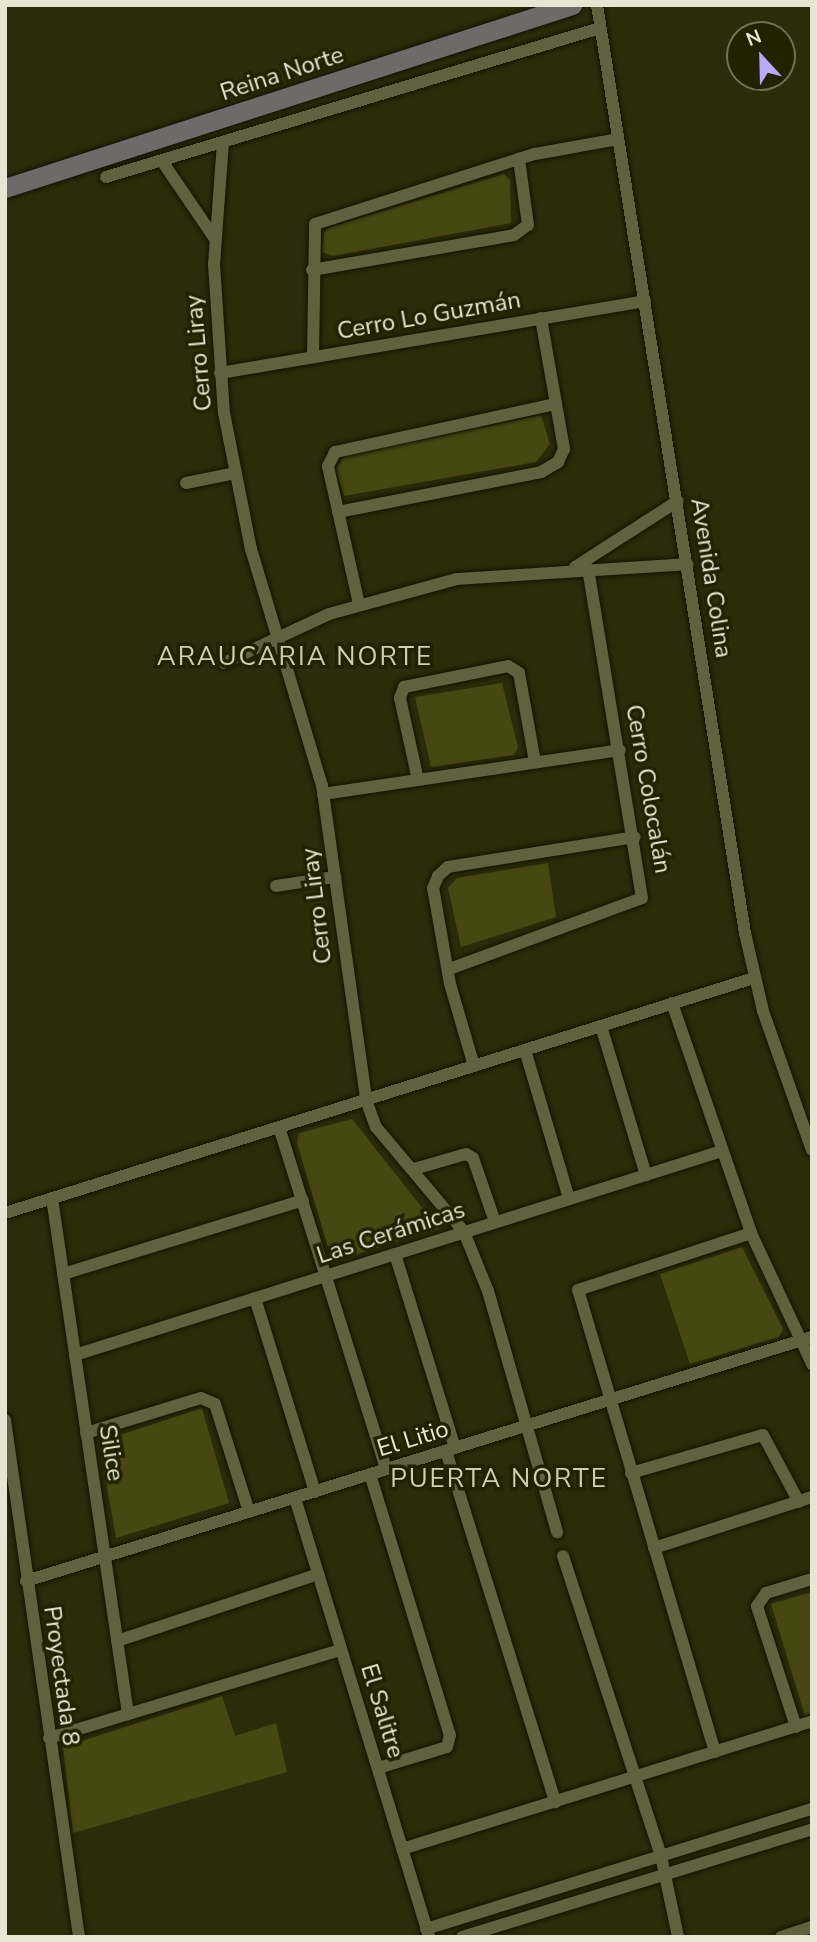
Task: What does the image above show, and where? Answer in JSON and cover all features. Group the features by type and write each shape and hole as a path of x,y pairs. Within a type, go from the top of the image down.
{"street":[{"name":"Reina Norte","path":"5,188 572,5"},
{"name":"Avenida Colina","path":"597,5 754,978 812,1150"},
{"name":"Reina Norte","path":"106,177 600,28"},
{"path":"313,357 312,270 315,224 519,159 618,139"},
{"name":"Cerro Liray","path":"223,142 215,239 220,373 235,473 323,794 366,1100 376,1127 414,1169 464,1232 488,1291 524,1427 557,1532"},
{"path":"312,270 514,235 528,225 519,159"},
{"path":"162,161 215,239"},
{"name":"Cerro Lo Guzmán","path":"220,373 645,301"},
{"path":"338,512 541,472 564,449 541,318"},
{"path":"359,604 328,466 344,445 556,404"},
{"path":"186,483 235,473"},
{"path":"574,568 678,501"},
{"path":"224,663 278,636 359,604 457,579 574,568 688,564"},
{"name":"Cerro Colocalán","path":"452,968 632,907 643,885 588,568"},
{"path":"418,780 400,698 404,687 508,666 519,673 535,762"},
{"path":"323,794 620,750"},
{"path":"474,1066 433,888 448,867 635,837"},
{"path":"276,886 335,877"},
{"path":"5,1213 754,978"},
{"path":"672,1003 719,1152 751,1233 806,1339 812,1364"},
{"path":"601,1026 646,1175"},
{"path":"525,1050 569,1199"},
{"path":"279,1127 387,1469"},
{"name":"Las Cerámicas","path":"75,1355 719,1152"},
{"path":"414,1169 466,1154 474,1158 495,1222"},
{"name":"Silice","path":"52,1198 128,1714"},
{"path":"63,1275 303,1200"},
{"path":"715,1752 608,1400 579,1290 751,1233"},
{"path":"395,1254 555,1802"},
{"path":"255,1298 315,1492"},
{"name":"El Litio","path":"26,1581 806,1339"},
{"path":"86,1433 201,1398 208,1401 215,1405 248,1512"},
{"name":"Proyectada 8","path":"5,1420 79,1937"},
{"path":"631,1473 763,1435 799,1502"},
{"path":"370,1475 450,1735 447,1746 377,1768"},
{"path":"654,1548 812,1497"},
{"name":"El Salitre","path":"295,1498 428,1933"},
{"path":"563,1556 661,1856 678,1937"},
{"path":"117,1641 318,1574"},
{"path":"796,1727 758,1598 812,1579"},
{"path":"49,1738 341,1650"},
{"path":"402,1849 812,1721"},
{"path":"428,1933 812,1809"},
{"path":"462,1937 812,1829"},
{"path":"781,1937 812,1927"}],"shaded area":[{"path":"504,174 510,180 511,223 333,256 322,252 324,232 331,227"},
{"path":"541,415 550,444 536,462 344,496 336,469 345,456"},
{"path":"502,683 518,747 514,755 431,767 415,697"},
{"path":"548,863 556,917 461,947 448,888 457,878"},
{"path":"352,1119 439,1229 338,1260 331,1257 297,1143 299,1133"},
{"path":"742,1247 783,1329 779,1337 690,1364 660,1274"},
{"path":"202,1408 229,1503 116,1538 99,1442"},
{"path":"812,1592 812,1713 805,1716 771,1604"},
{"path":"222,1696 235,1736 276,1723 287,1772 73,1833 63,1747"}],"district":[{"name":"ARAUCARIA NORTE","path":"295,657"},
{"name":"PUERTA NORTE","path":"499,1479"}]}
